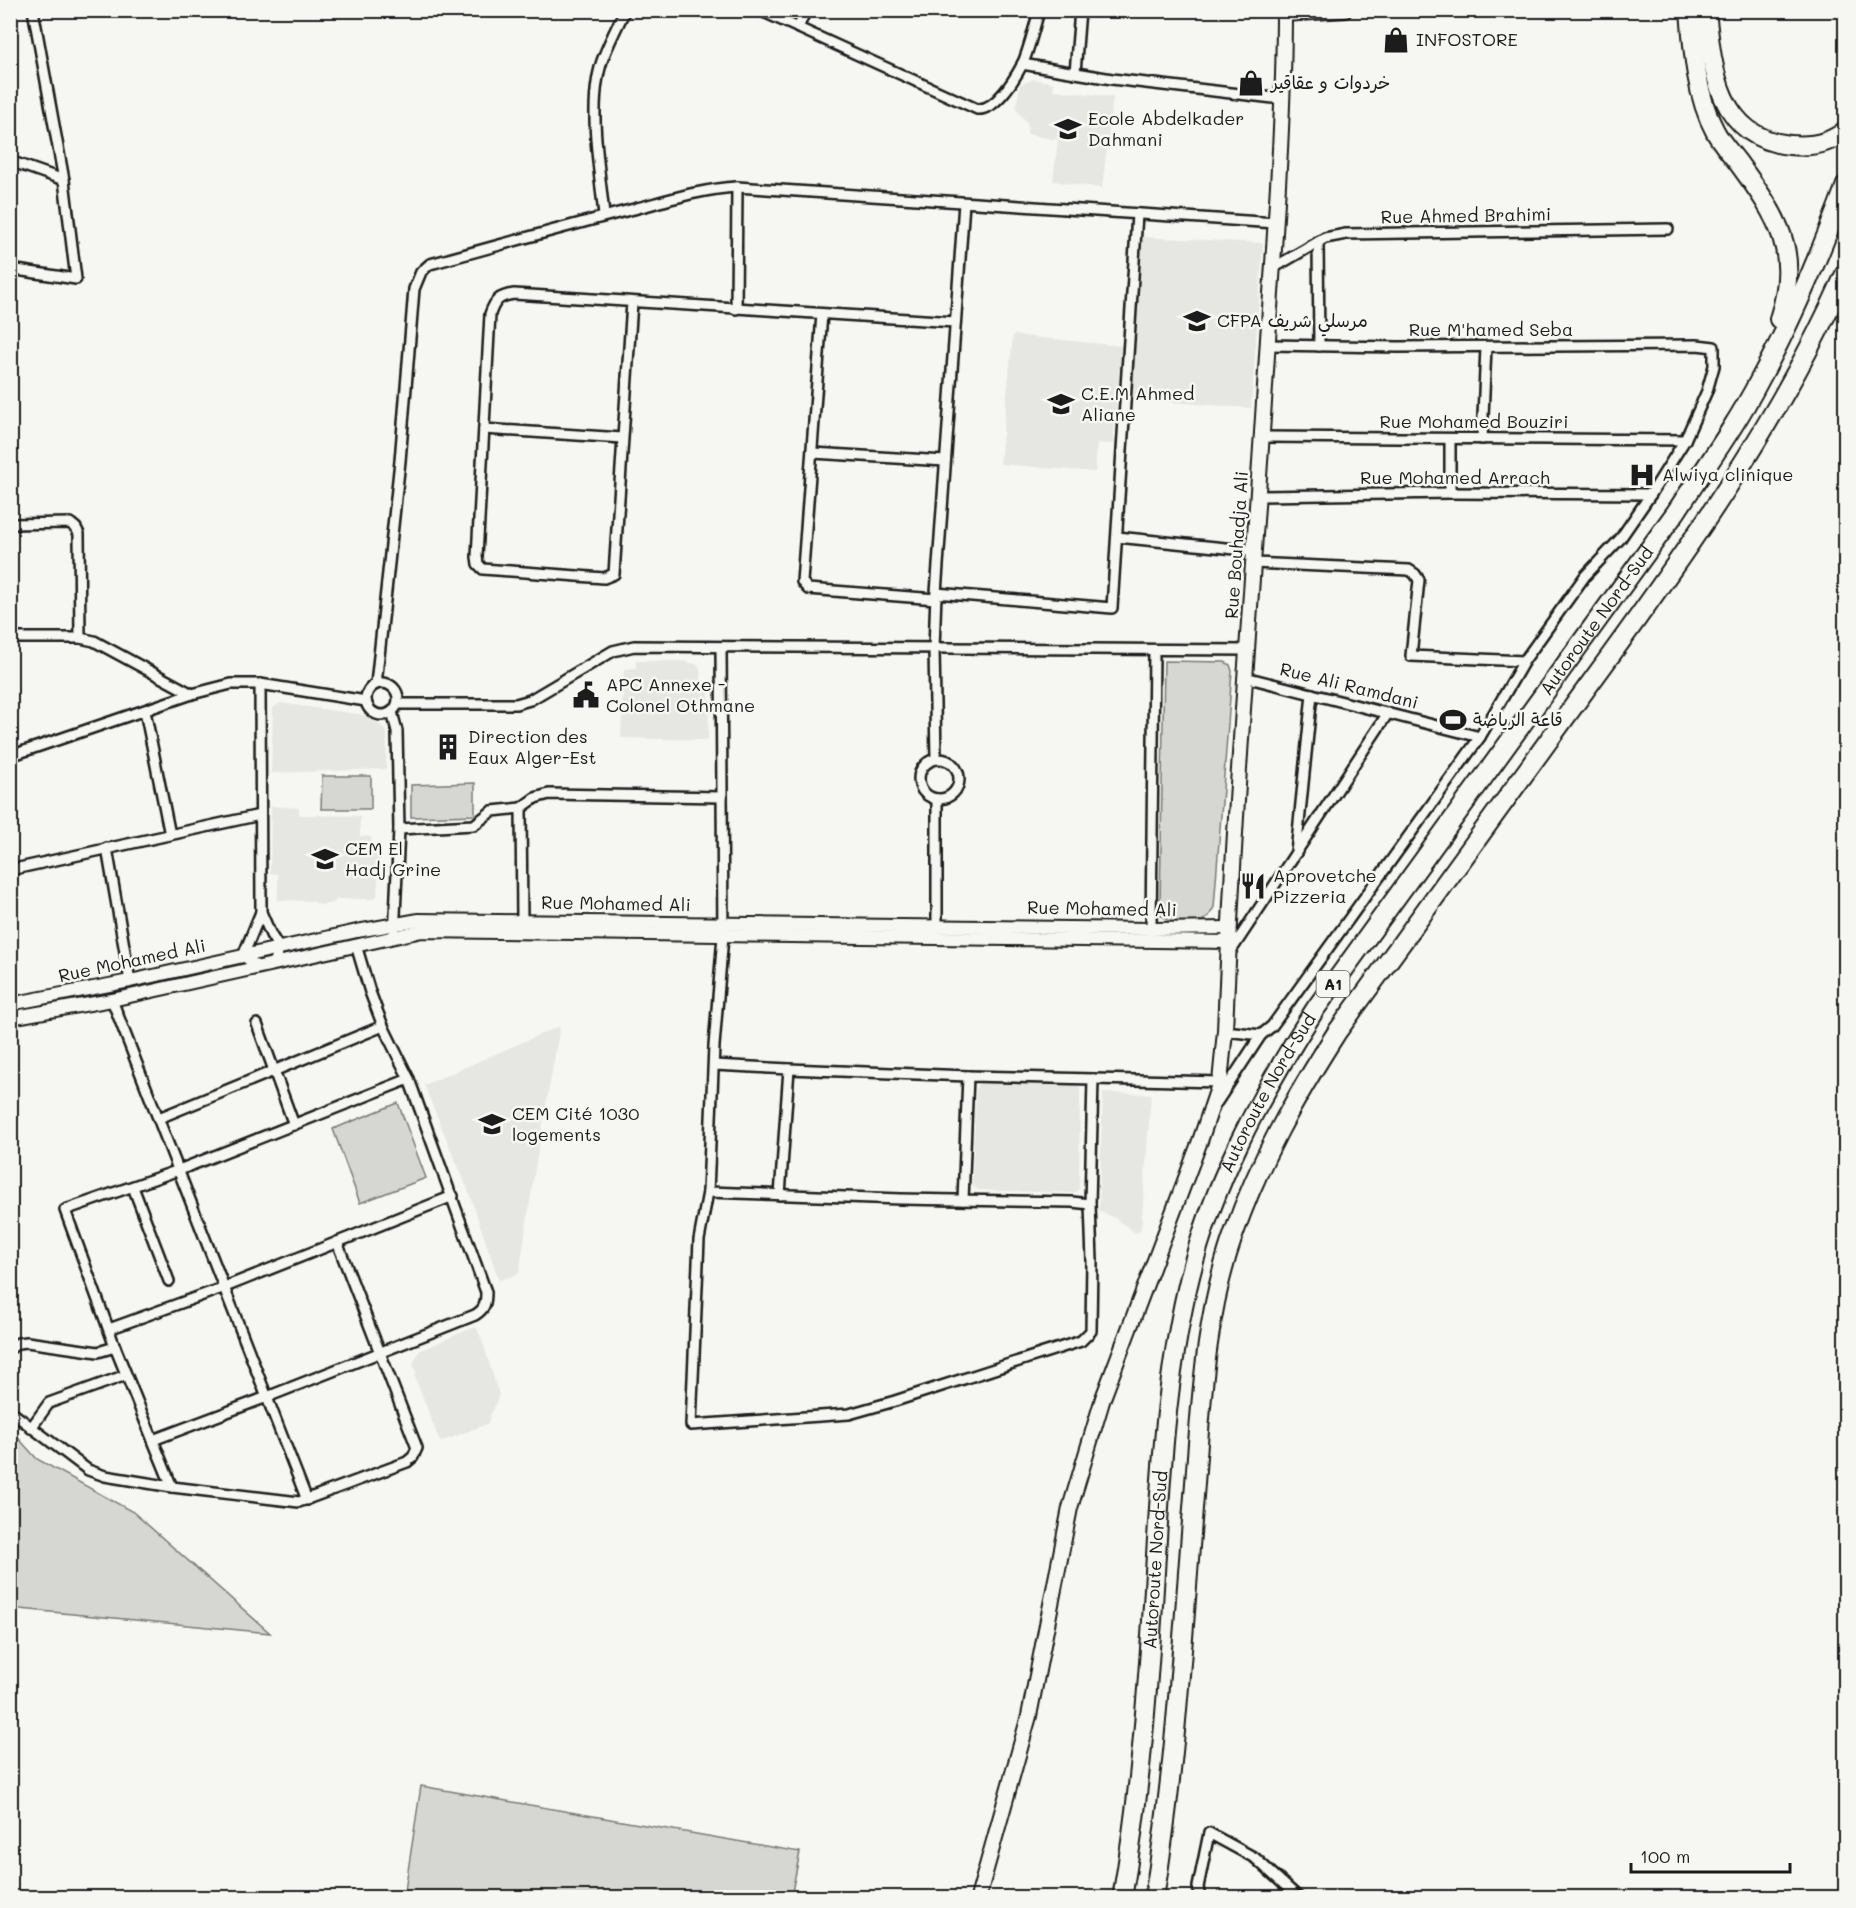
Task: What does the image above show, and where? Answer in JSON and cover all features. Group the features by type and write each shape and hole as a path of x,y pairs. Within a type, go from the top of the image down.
{"highway":[{"path":"1706,10 1713,66 1723,97 1731,114 1746,128 1778,144 1796,146 1826,143 1845,130"},
{"path":"1689,14 1700,86 1715,132 1767,202 1786,244 1789,278 1786,300 1759,382"},
{"name":"Autoroute Nord-Sud","path":"1122,1898 1136,1802 1170,1385 1187,1288 1202,1238 1244,1129 1316,1008 1676,512 1759,382 1810,276 1845,186"},
{"name":"Autoroute Nord-Sud","path":"1154,1898 1173,1766 1209,1337 1233,1235 1252,1186 1300,1091 1337,1032 1708,519 1776,408 1825,318 1845,272"},
{"path":"1825,318 1845,286"}],"main road":[{"path":"1284,12 1345,10"},
{"name":"Rue Bouhadja Ali","path":"978,1898 1029,1716 1070,1508 1077,1483 1103,1398 1220,1082 1276,223 1284,12"}],"street":[{"path":"10,269 76,279 64,180 33,10"},
{"path":"604,216 596,94 603,60 625,10"},
{"path":"759,10 977,109 988,108 995,104 1022,64 1038,15 1037,10"},
{"path":"798,28 806,10"},
{"path":"1076,73 1080,10"},
{"path":"1022,64 1282,99"},
{"path":"10,161 64,180"},
{"path":"736,309 737,187"},
{"path":"376,684 400,461 414,289 421,272 430,264 604,216 704,191 737,187 1276,223"},
{"path":"936,759 934,649 936,596 964,203"},
{"path":"822,314 802,582 804,585 808,589 1112,608 1137,214"},
{"name":"Rue Ahmed Brahimi","path":"1273,268 1324,238 1346,234 1668,229"},
{"path":"1318,242 1319,346"},
{"path":"632,302 614,574 604,578 483,569 478,564 490,314 494,302 502,296 514,294 955,322"},
{"name":"Rue M'hamed Seba","path":"1268,345 1486,347 1696,345 1714,347 1714,366 1707,391 1685,440"},
{"path":"1482,439 1486,347"},
{"path":"484,429 622,438"},
{"name":"Rue Mohamed Bouziri","path":"1263,437 1685,440"},
{"path":"1450,439 1450,493"},
{"path":"1209,1114 1261,1035 1272,1026 1480,737 1524,661 1585,576 1620,539 1685,440"},
{"path":"813,453 945,461"},
{"name":"Rue Mohamed Arrach","path":"1259,496 1450,493 1651,494"},
{"path":"10,524 70,523 76,528 79,534 80,638"},
{"path":"1117,537 1254,557 1409,570 1419,580 1411,656 1524,661"},
{"path":"10,638 80,638 94,641 192,694"},
{"path":"394,937 399,829 395,708 398,698 393,687 388,683 376,684 368,691 366,701 368,707 382,716 395,708 516,704 530,700 613,651 624,647 1247,650"},
{"path":"721,648 724,930 708,1192 699,1240 691,1425 849,1413 895,1401 1081,1341 1090,1331 1093,1079"},
{"path":"1151,929 1155,651"},
{"name":"Rue Ali Ramdani","path":"1245,677 1480,737"},
{"path":"10,756 192,694 231,684 260,684 366,701"},
{"path":"260,684 261,912 279,948 274,964"},
{"path":"1295,854 1312,694"},
{"path":"145,711 170,835"},
{"path":"10,1018 112,1000 422,931 724,930 1229,949 1388,713"},
{"path":"936,759 950,762 955,767 959,780 955,791 950,796 937,799 926,795 918,779 923,767 936,759"},
{"path":"399,829 474,825 492,811 521,808 535,798 549,794 722,797"},
{"path":"937,799 938,925"},
{"path":"521,808 522,921"},
{"path":"10,870 260,815"},
{"path":"107,848 130,981"},
{"path":"258,967 243,956 261,912"},
{"name":"Rue Mohamed Ali","path":"10,1004 419,920 522,921 724,930 938,925 1151,929 1230,928"},
{"path":"153,1440 267,1398 483,1310 486,1292 453,1196 409,1079 383,1026 356,945"},
{"path":"112,1000 307,1500"},
{"path":"257,1024 294,1125"},
{"path":"159,1118 383,1026"},
{"path":"1225,1031 1261,1035"},
{"path":"714,1065 968,1076 1220,1082"},
{"path":"780,1195 789,1069"},
{"path":"963,1200 968,1076"},
{"path":"172,1487 115,1347 65,1210 179,1170 409,1079"},
{"path":"133,1186 170,1281"},
{"path":"708,1192 1090,1204"},
{"path":"109,1329 225,1287 453,1196"},
{"path":"10,1411 88,1470 105,1476 172,1487 291,1501 307,1500 407,1462 416,1453 417,1448 337,1242"},
{"path":"10,1350 18,1343 27,1342 98,1352 115,1347"},
{"path":"31,1428 49,1403 126,1375"},
{"path":"1200,1898 1198,1887 1209,1833 1255,1858 1299,1898"}],"shaded area":[{"name":"Ecole Abdelkader Dahmani","path":"1033,79 1054,83 1053,90 1113,97 1102,188 1053,181 1058,140 1027,134 1028,124 1016,109 1020,85"},
{"name":"CFPA مرسلي شريف","path":"1143,237 1263,243 1251,408 1130,399"},
{"name":"C.E.M Ahmed Aliane","path":"1013,335 1122,346 1113,444 1097,443 1095,472 1000,464"},
{"path":"636,661 682,661 696,664 700,669 702,689 709,689 708,740 621,738 624,669 636,668"},
{"path":"1164,661 1225,662 1230,665 1232,671 1214,907 1204,920 1185,924 1161,916 1160,908"},
{"path":"280,703 363,715 370,718 387,733 386,769 271,773 273,708"},
{"path":"322,776 371,776 371,809 321,809"},
{"path":"475,783 475,815 411,817 411,785"},
{"name":"CEM El Hadj Grine","path":"271,806 299,808 299,815 360,816 360,836 371,837 371,844 380,845 377,896 372,899 337,899 333,903 322,905 312,901 278,900 278,874 270,873"},
{"name":"CEM Cité 1030 logements","path":"560,1026 519,1274 499,1280 468,1190 424,1085"},
{"path":"983,1082 1075,1084 1080,1087 1079,1187 1077,1191 1074,1193 979,1190 972,1185 976,1089 978,1084"},
{"path":"1103,1093 1151,1094 1141,1230 1136,1233 1115,1218 1099,1211"},
{"path":"398,1103 426,1178 360,1203 333,1129"},
{"path":"472,1328 477,1328 482,1340 499,1395 487,1424 440,1442 414,1375 417,1374 413,1364 419,1351"},
{"path":"11,1430 37,1459 133,1512 270,1633 20,1609 11,1605"},
{"path":"421,1786 800,1852 791,1897 404,1897"}],"place":[{"name":"INFOSTORE","path":"1396,40"},
{"name":"خردوات و عقاقير","path":"1251,83"},
{"name":"Ecole Abdelkader Dahmani","path":"1068,129"},
{"name":"CFPA مرسلي شريف","path":"1197,321"},
{"name":"C.E.M Ahmed Aliane","path":"1061,404"},
{"name":"Alwiya clinique","path":"1642,475"},
{"name":"APC Annexe - Colonel Othmane","path":"586,695"},
{"name":"قاعة الرياضة","path":"1453,720"},
{"name":"Direction des Eaux Alger-Est","path":"448,747"},
{"name":"CEM El Hadj Grine","path":"325,859"},
{"name":"Aprovetche Pizzeria","path":"1253,886"},
{"name":"CEM Cité 1030 logements","path":"492,1124"}]}
